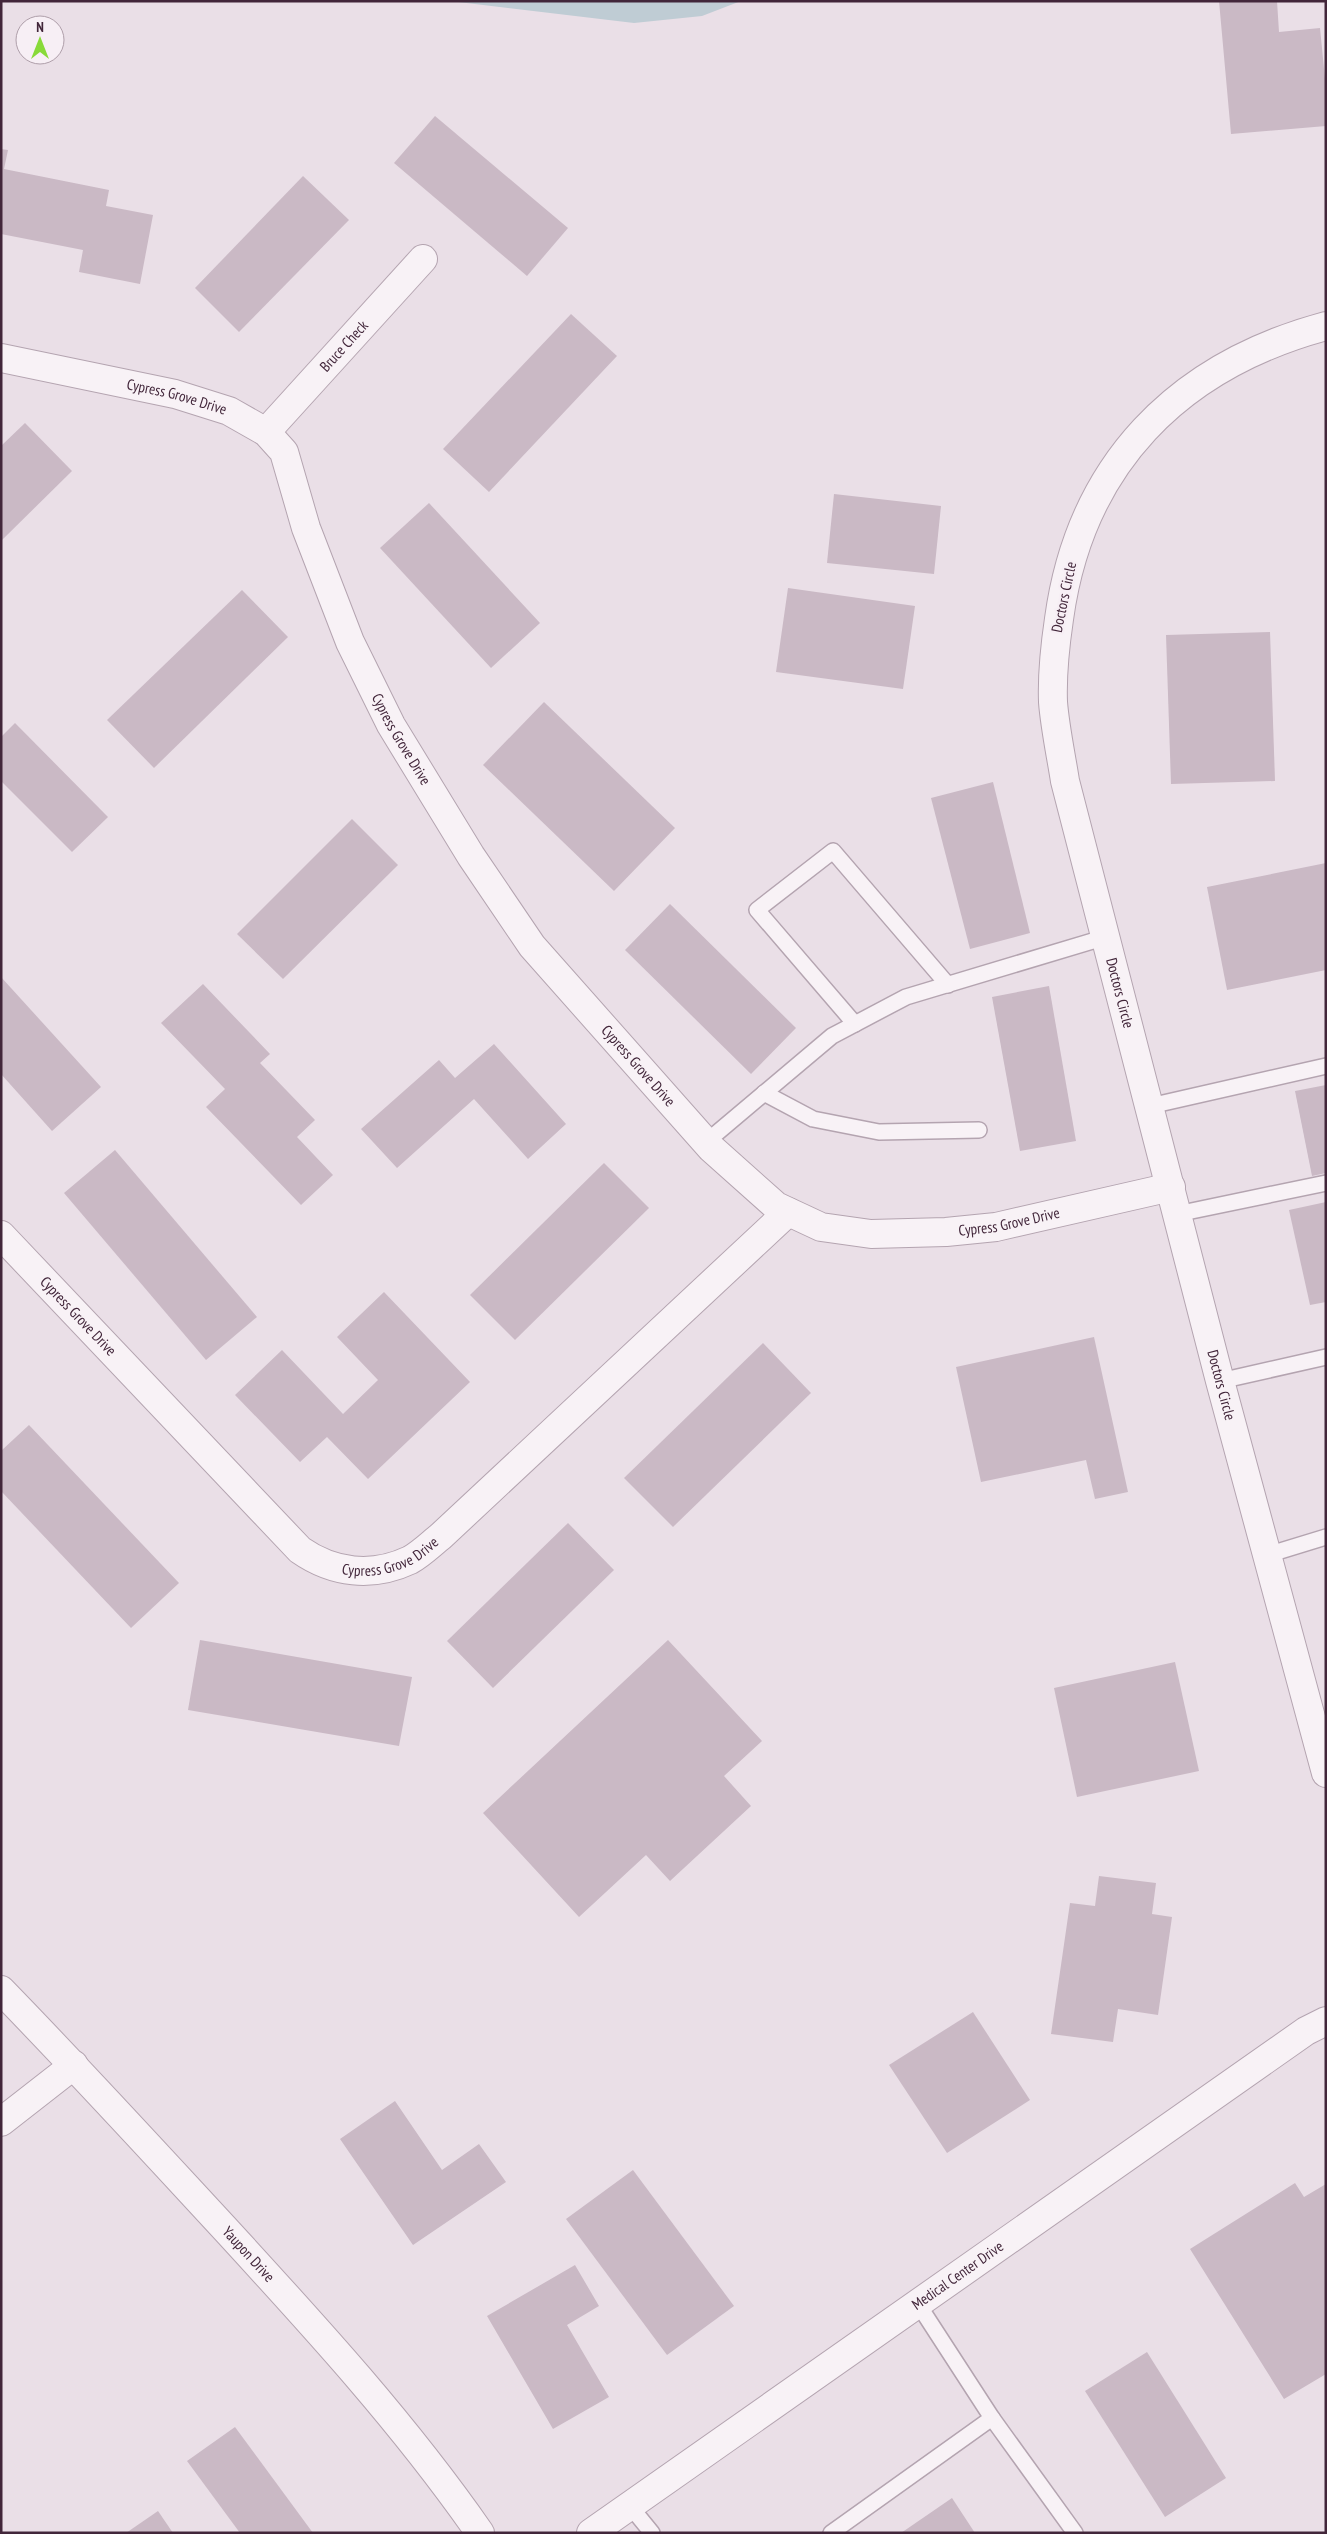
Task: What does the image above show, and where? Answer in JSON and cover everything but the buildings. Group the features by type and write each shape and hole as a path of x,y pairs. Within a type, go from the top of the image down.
{"street":[{"name":"Bruce Check","path":"266,432 423,259"},
{"name":"Doctors Circle","path":"1326,326 1298,334 1234,361 1180,396 1137,436 1103,483 1079,536 1063,591 1054,648 1054,702 1065,780 1220,1382 1326,1773"},
{"name":"Cypress Grove Drive","path":"1,358 175,394 229,411 266,432 284,452 306,528 350,642 391,725 451,823 532,946 705,1142 776,1206 821,1227 871,1234 946,1232 996,1227 1171,1187"},
{"name":"Cypress Grove Drive","path":"1,1236 300,1550 318,1562 335,1568 364,1572 388,1568 412,1559 441,1536 788,1212"},
{"name":"Yaupon Drive","path":"1,1990 74,2065 340,2354 413,2442 480,2533"},
{"name":"Medical Center Drive","path":"591,2533 1306,2031 1326,2021"},
{"path":"1,2122 74,2065"}],"lane":[{"path":"855,1024 757,910 833,851 948,984"},
{"path":"705,1142 832,1036 906,997 1106,937"},
{"path":"1150,1106 1326,1066"},
{"path":"764,1093 813,1119 879,1132 979,1130"},
{"path":"1177,1214 1326,1183"},
{"path":"1220,1382 1326,1356"},
{"path":"1267,1555 1326,1537"},
{"path":"918,2304 992,2418 1075,2533"},
{"path":"831,2533 992,2418"},
{"path":"630,2506 652,2533"}],"shaded area":[{"path":"450,1 741,1 702,16 634,23"}]}
